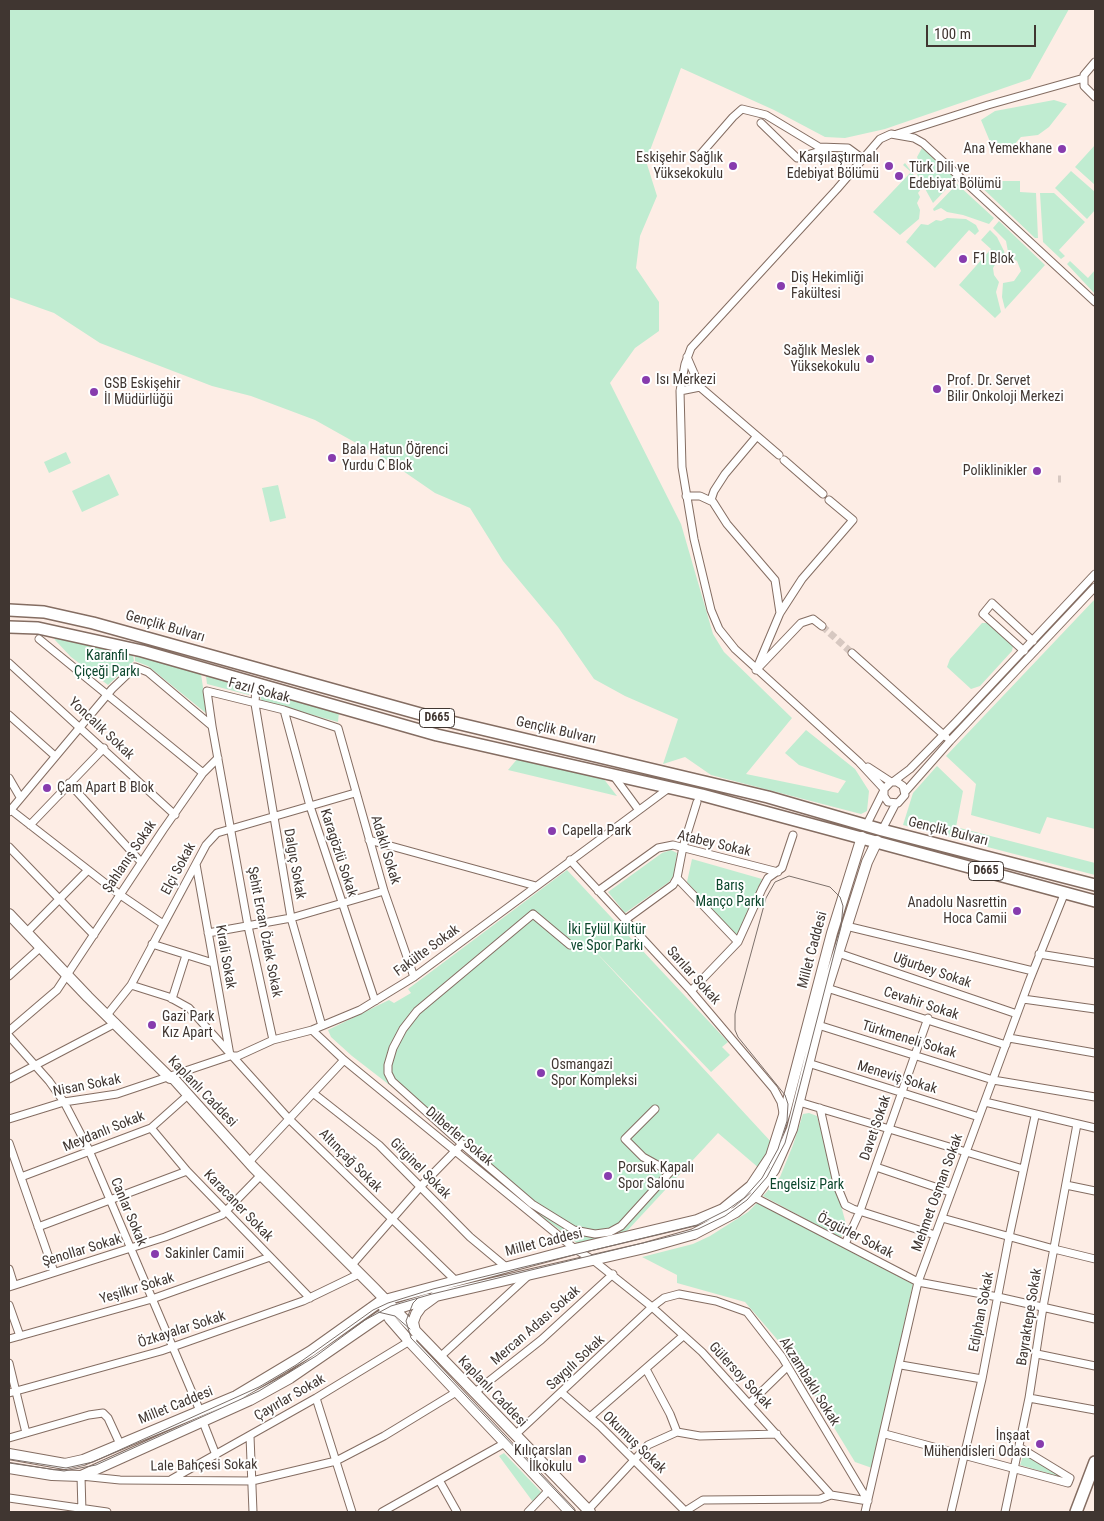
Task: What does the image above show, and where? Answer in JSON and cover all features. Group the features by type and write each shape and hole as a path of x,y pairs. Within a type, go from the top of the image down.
{"main road":[{"name":"Gençlik Bulvarı","path":"9,610 44,612 93,623 435,718 768,797 864,832"},
{"name":"Gençlik Bulvarı","path":"9,627 38,628 142,651 437,735 1095,885"},
{"name":"Millet Caddesi","path":"9,1468 52,1475 81,1476 201,1416 277,1373 383,1300 506,1267 697,1220 723,1209 751,1186 771,1156 784,1117 832,933 864,832"},
{"name":"Gençlik Bulvarı","path":"880,836 1095,901"},
{"name":"Millet Caddesi","path":"9,1454 65,1464 83,1460 120,1444 250,1400 290,1378 390,1310 436,1296 593,1260 694,1234 736,1212 754,1197 769,1178 782,1154 792,1129 827,988 867,862 880,836"},
{"name":"Kaplanlı Caddesi","path":"9,916 170,1078 173,1078 261,1175 375,1289 410,1342 570,1512"},
{"name":"Millet Caddesi","path":"417,1333 412,1322 416,1314 421,1307 436,1296"},
{"name":"Kaplanlı Caddesi","path":"390,1310 417,1333 589,1511"},
{"path":"1076,1512 1095,1462"}],"street":[{"path":"1095,62 1084,75 1084,86 1095,97"},
{"path":"896,804 888,802 883,791 859,762 729,644 711,610 686,496 680,439 680,391 688,357 691,348 880,139 988,105 1084,78"},
{"path":"699,156 733,116 742,109 766,115 819,146 848,148 863,159"},
{"path":"760,123 797,158 830,148"},
{"path":"895,134 914,138 923,143 1095,302"},
{"path":"688,357 700,387 853,520 802,579 780,613 756,670"},
{"path":"680,391 700,387"},
{"path":"711,500 714,491 725,474 757,436"},
{"path":"686,496 700,496 711,500 727,524 775,580 780,613"},
{"path":"864,832 883,791 892,781 910,769 1095,574"},
{"path":"880,836 896,804 902,800 905,792 950,740 1095,587"},
{"path":"1028,646 992,603 984,614 1028,646 1035,651"},
{"path":"756,670 801,623 813,619 822,626"},
{"path":"39,639 202,773"},
{"path":"852,653 950,740"},
{"name":"Yoncalık Sokak","path":"9,663 175,815"},
{"path":"163,924 119,894 10,811 20,797 107,694 134,667 148,672 212,726 232,829"},
{"name":"Dalgıç Sokak","path":"256,684 254,704 291,918 322,1026"},
{"name":"Fazıl Sokak","path":"212,726 207,691 284,710 338,728"},
{"name":"Karagözlü Sokak","path":"284,710 310,806 375,1001"},
{"path":"9,715 55,756"},
{"name":"Adaklı Sokak","path":"338,728 354,793 384,891 414,976"},
{"path":"30,825 104,748"},
{"name":"Şahlanış Sokak","path":"9,1031 57,990 119,894 202,773 218,758"},
{"path":"859,762 892,781 901,783 905,792"},
{"path":"613,775 638,809"},
{"path":"9,778 20,797"},
{"path":"69,783 141,862"},
{"name":"Fakülte Sokak","path":"170,1078 230,1056 238,1056 273,1040 312,1030 360,1010 414,976 669,788"},
{"name":"Elçi Sokak","path":"107,1014 131,985 206,845 217,833 354,793"},
{"path":"625,920 673,885 677,878 683,847 697,802"},
{"name":"Şehit Ercan Özlek Sokak","path":"232,829 248,926 273,1040"},
{"path":"691,992 738,942 768,878 778,872 786,860 793,835"},
{"path":"369,840 536,886"},
{"name":"Atabey Sokak","path":"598,891 658,848 673,845 778,872"},
{"path":"9,847 57,899 94,935"},
{"name":"Sarılar Sokak","path":"570,860 691,992 774,1089 781,1102 784,1117"},
{"name":"Kırali Sokak","path":"196,864 230,1056"},
{"path":"27,932 57,899 88,870"},
{"path":"677,878 738,942"},
{"path":"208,933 291,918 384,891"},
{"name":"Mehmet Osman Sokak","path":"865,1512 901,1365 918,1282 1039,954 1065,892"},
{"path":"570,945 533,914 417,1011 403,1029 393,1048 388,1065 388,1073 392,1081 532,1204 574,1230 595,1234 610,1232 621,1226 670,1172 643,1157 625,1139 655,1109"},
{"path":"846,926 1033,971"},
{"path":"152,944 213,963"},
{"path":"9,976 41,947"},
{"name":"Uğurbey Sokak","path":"838,954 1017,1014"},
{"path":"1039,954 1095,963"},
{"path":"172,999 186,955"},
{"name":"Altınçağ Sokak","path":"131,985 172,999 189,1008 230,1056 289,1119 456,1281"},
{"name":"Cevahir Sokak","path":"827,988 1008,1041 1095,1053"},
{"path":"1023,999 1095,1009"},
{"name":"Davet Sokak","path":"845,1244 860,1212 928,1018"},
{"path":"9,1079 116,1023"},
{"name":"Türkmeneli Sokak","path":"818,1025 993,1080 1095,1097"},
{"name":"Dilberler Sokak","path":"312,1030 344,1060 575,1250 593,1260"},
{"name":"Canlar Sokak","path":"9,1036 64,1102 90,1152 216,1454"},
{"path":"249,1162 344,1060"},
{"name":"Meneviş Sokak","path":"808,1063 979,1117"},
{"name":"Nisan Sokak","path":"9,1119 64,1102 117,1094 170,1078"},
{"name":"Girginel Sokak","path":"312,1093 379,1145 470,1237 506,1267"},
{"name":"Meydanlı Sokak","path":"20,1177 151,1128 188,1094"},
{"path":"799,1102 1023,1169"},
{"path":"985,1102 1035,1116 1095,1128"},
{"path":"820,1108 838,1188 845,1205 860,1212 935,1235"},
{"name":"Ediphan Sokak","path":"951,1512 966,1457 1035,1116"},
{"name":"Bayraktepe Sokak","path":"1004,1512 1016,1468 1037,1354 1043,1307 1077,1124"},
{"name":"Karacaner Sokak","path":"151,1128 187,1171 310,1298"},
{"path":"9,1143 54,1272"},
{"path":"351,1266 421,1186 462,1144"},
{"path":"876,1167 950,1192"},
{"path":"38,1227 187,1171"},
{"name":"Şenollar Sokak","path":"12,1286 205,1222 226,1211 261,1175"},
{"path":"1066,1185 1095,1191"},
{"name":"Özgürler Sokak","path":"754,1197 918,1282 998,1297 1095,1319"},
{"path":"942,1218 1054,1250 1095,1259"},
{"name":"Yeşilkır Sokak","path":"9,1339 152,1299 270,1256"},
{"name":"Gülersoy Sokak","path":"593,1260 652,1307 702,1352 830,1494"},
{"path":"9,1269 12,1286"},
{"name":"Özkayalar Sokak","path":"13,1392 171,1347 310,1298 358,1274"},
{"path":"440,1357 530,1274"},
{"name":"Mercan Adası Sokak","path":"474,1393 541,1340 612,1274"},
{"name":"Akzambaklı Sokak","path":"652,1307 664,1298 679,1294 716,1302 747,1312 782,1357 868,1501"},
{"path":"9,1305 20,1336"},
{"name":"Saygılı Sokak","path":"515,1435 652,1307"},
{"name":"Çayırlar Sokak","path":"171,1479 316,1398 410,1342 417,1333"},
{"path":"590,1417 683,1336"},
{"path":"1037,1354 1095,1366"},
{"path":"9,1363 13,1392 26,1433"},
{"path":"901,1365 982,1378"},
{"path":"749,1404 787,1367"},
{"path":"646,1369 670,1414 677,1432"},
{"name":"Lale Bahçesi Sokak","path":"81,1476 120,1480 252,1480 336,1461 384,1436 458,1392"},
{"name":"Okumuş Sokak","path":"562,1393 590,1417 685,1512"},
{"path":"316,1398 352,1512"},
{"path":"1029,1398 1095,1410"},
{"path":"9,1438 89,1415 103,1413 108,1418 120,1444"},
{"path":"589,1511 634,1460 655,1441 677,1432 700,1436 777,1434"},
{"path":"885,1434 1068,1483 1070,1478 1019,1447"},
{"path":"250,1436 253,1512"},
{"path":"382,1512 505,1443"},
{"path":"81,1476 83,1510"},
{"path":"439,1480 457,1512"},
{"path":"528,1512 549,1490"},
{"path":"685,1512 703,1500 820,1499 830,1494 868,1501"},
{"path":"9,1498 107,1512"}],"green space":[{"path":"9,9 1069,9 1030,79 885,129 845,138 825,137 774,110 681,68 646,161 657,196 640,236 636,268 659,302 659,331 635,348 610,383 681,524 713,634 724,652 792,718 746,774 838,793 846,781 799,765 785,753 806,730 855,769 869,791 867,811 861,814 711,775 685,757 663,764 678,719 625,696 594,679 558,627 503,561 470,508 435,493 390,462 315,420 251,396 212,386 100,343 54,313 9,297"},
{"path":"1054,100 1067,104 1049,127 1038,135 1021,137 1002,154 991,144 981,120 995,111"},
{"path":"1095,145 1095,185 1075,167"},
{"path":"922,148 956,179 933,203 914,169 919,162 917,157"},
{"path":"905,163 919,182 921,189 918,193 920,197 917,203 920,210 919,219 900,235 873,212 911,172 903,165"},
{"path":"1071,171 1095,192 1095,210 1087,219 1055,188"},
{"path":"975,181 1020,181 1020,192 1036,193 1038,238 1035,238"},
{"path":"957,184 994,218 989,224 963,215 947,212 941,208 934,211 933,209"},
{"path":"1040,193 1054,193 1085,222 1059,250 1065,256 1061,259 1043,242"},
{"path":"947,218 966,219 976,225 979,231 975,235 969,230 935,268 906,242 921,224 928,225 936,220 941,221"},
{"path":"999,221 1045,265 1005,309 1002,297 1003,283 1014,281 1021,271 1017,261 1009,257 1006,241 993,228"},
{"path":"990,230 997,237 1005,256 998,260 993,268 994,275 999,282 996,292 1001,312 995,318 959,285 991,249 981,240"},
{"path":"1070,261 1088,278 1095,270 1095,294 1067,264"},
{"path":"66,452 71,463 49,473 44,462"},
{"path":"109,474 119,495 82,512 72,491"},
{"path":"278,485 286,518 270,522 262,488"},
{"path":"1095,599 1095,829 1047,817 1040,834 971,815 976,784 946,756"},
{"path":"982,623 989,623 1013,646 1012,651 980,686 971,689 947,667 950,659"},
{"name":"Karanfil Çiçeği Parkı","path":"53,634 133,655 134,661 108,685 71,657 55,640"},
{"path":"135,655 201,674 207,714 148,666 135,661"},
{"path":"206,676 249,687 249,695 207,684"},
{"path":"260,691 339,712 338,722 261,701"},
{"path":"518,758 603,778 617,796 508,770"},
{"path":"937,766 963,791 956,827 1095,863 1095,875 903,825 913,793"},
{"path":"671,850 677,853 674,875 669,882 625,913 608,892 662,853"},
{"name":"Barış Manço Parkı","path":"692,859 762,879 738,937 687,882"},
{"name":"Osmangazi Spor Kompleksi","path":"567,870 728,1042 722,1047 730,1055 711,1072 592,948 773,1144 760,1169 718,1133 627,1231 577,1243 531,1208 396,1090 352,1056 331,1037 328,1030 389,1000 394,1003 411,993 408,989"},
{"name":"Engelsiz Park","path":"809,1113 817,1116 846,1224 841,1238 763,1196 780,1177 803,1114"},
{"path":"757,1203 913,1284 872,1468 855,1462 788,1352 745,1302 677,1283 677,1275 642,1257 693,1244 710,1236 748,1212"},
{"path":"504,1453 543,1494 533,1502 499,1456"},
{"path":"1024,1453 1061,1475 1061,1477 1020,1465"}],"tunnel":[{"path":"822,626 852,653"}],"tram line":[{"path":"9,1459 66,1468 93,1462 259,1387 296,1365 373,1310 388,1303 433,1289 697,1225 727,1210 744,1198 762,1178 778,1149 787,1121 788,1104 785,1095 738,1037 735,1030 735,1014 738,1001 766,898 775,882 789,876 830,887 840,897 843,906 841,927 785,1143 767,1177 747,1200 725,1216 698,1229 680,1234 432,1294 391,1306 365,1320 316,1356 259,1391 96,1465 64,1471 9,1463"},
{"path":"418,1298 413,1303 406,1321 411,1338 576,1512"},
{"path":"378,1312 395,1316 410,1329"}],"place":[{"name":"Ana Yemekhane","path":"1062,149"},
{"name":"Eskişehir Sağlık Yüksekokulu","path":"733,166"},
{"name":"Karşılaştırmalı Edebiyat Bölümü","path":"889,166"},
{"name":"Türk Dili ve Edebiyat Bölümü","path":"899,176"},
{"name":"F1 Blok","path":"963,259"},
{"name":"Diş Hekimliği Fakültesi","path":"781,286"},
{"name":"Sağlık Meslek Yüksekokulu","path":"870,359"},
{"name":"Isı Merkezi","path":"646,380"},
{"name":"Prof. Dr. Servet Bilir Onkoloji Merkezi","path":"937,389"},
{"name":"GSB Eskişehir İl Müdürlüğü","path":"94,392"},
{"name":"Bala Hatun Öğrenci Yurdu C Blok","path":"332,458"},
{"name":"Poliklinikler","path":"1037,471"},
{"name":"Çam Apart B Blok","path":"47,788"},
{"name":"Capella Park","path":"552,831"},
{"name":"Anadolu Nasrettin Hoca Camii","path":"1017,911"},
{"name":"Gazi Park Kız Apart","path":"152,1025"},
{"name":"Osmangazi Spor Kompleksi","path":"541,1073"},
{"name":"Porsuk Kapalı Spor Salonu","path":"608,1176"},
{"name":"Sakinler Camii","path":"155,1254"},
{"name":"İnşaat Mühendisleri Odası","path":"1040,1444"},
{"name":"Kılıçarslan İlkokulu","path":"582,1459"}],"park label":[{"name":"İki Eylül Kültür ve Spor Parkı","path":"607,938"}]}
